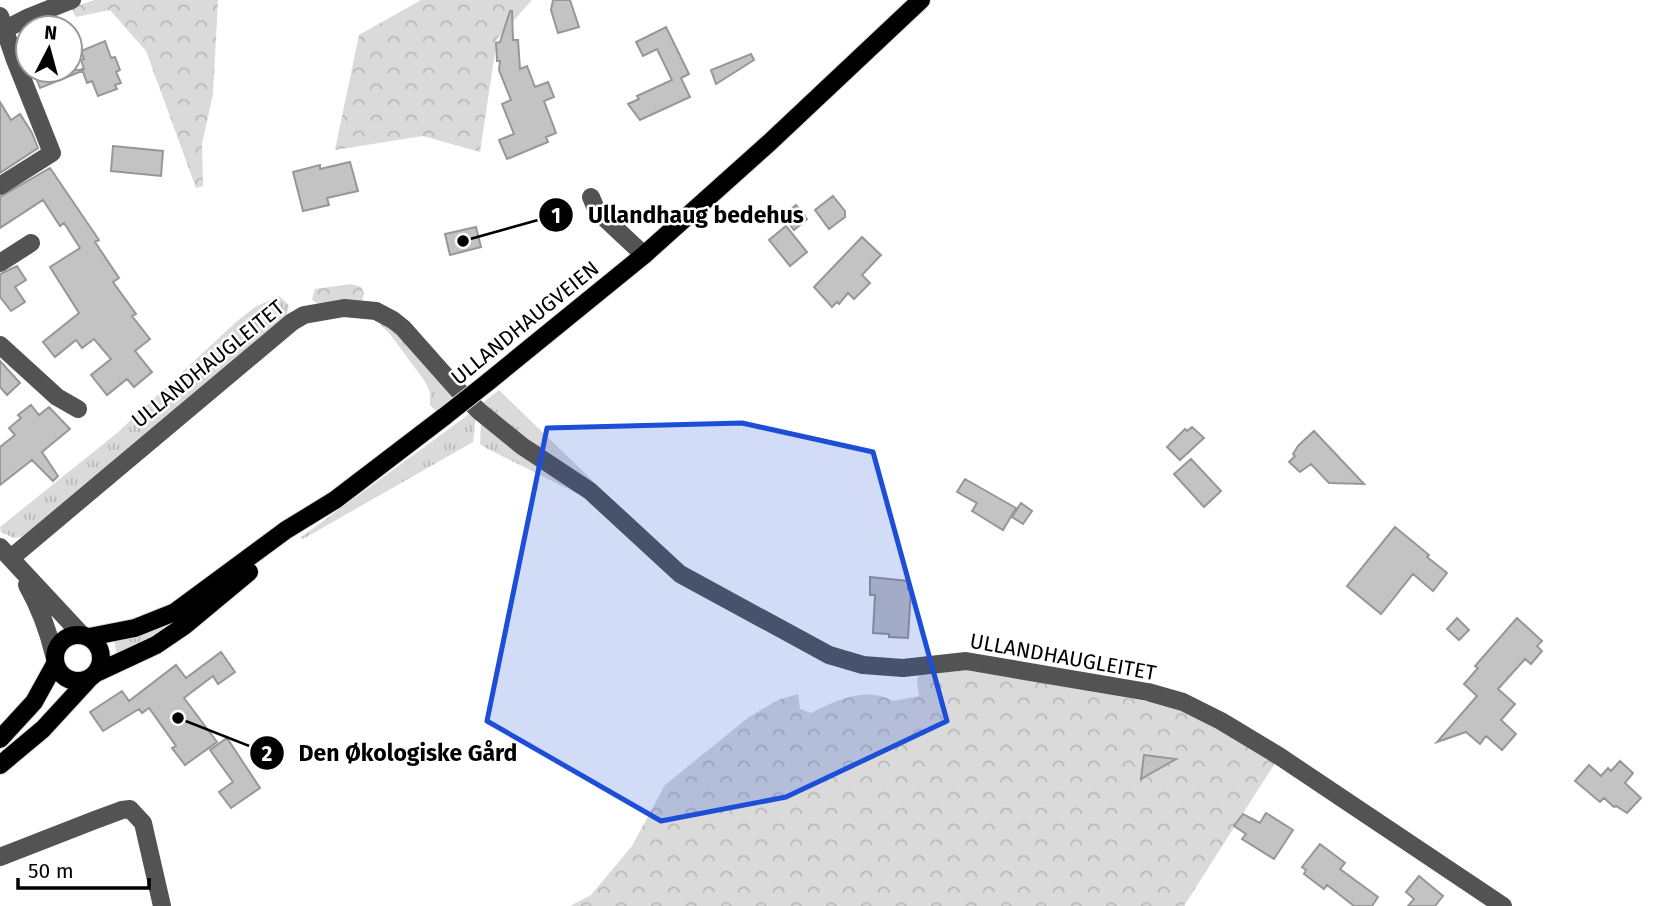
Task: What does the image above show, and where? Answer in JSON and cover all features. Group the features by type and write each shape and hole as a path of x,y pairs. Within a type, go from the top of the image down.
{"main road":[{"name":"ULLANDHAUGVEIEN","path":"0,765 43,729 93,676 156,645 184,626 293,538 335,500 488,382 644,255 769,143 921,0"},
{"name":"ULLANDHAUGVEIEN","path":"85,636 135,628 175,612 286,530 335,500"},
{"path":"0,739 34,702 64,639 85,636 94,641 102,660 93,676 75,681 58,670 55,659"}],"street":[{"path":"0,186 52,153 1,26 72,0"},
{"path":"591,197 597,211 644,255"},
{"path":"0,263 31,243"},
{"name":"ULLANDHAUGLEITET","path":"6,553 292,322 304,315 344,308 376,311 403,328 480,411 522,446 590,491 692,583 829,655 863,665 904,668 966,661 1148,692 1182,702 1221,721 1279,757 1503,906"},
{"path":"0,345 57,397 78,410"},
{"path":"6,553 85,636"},
{"path":"6,553 38,605 55,659"},
{"path":"0,857 122,810 130,810 144,823 162,906"}],"highlighted area":[{"path":"742,423 873,452 947,721 786,797 661,821 487,721 547,428"}],"green space":[{"path":"94,0 218,0 213,94 202,144 203,186 196,188 146,51 110,10 84,15 74,14 71,8"},
{"path":"421,0 532,0 497,39 480,152 423,136 335,150 359,35"},
{"path":"351,284 361,287 364,293 362,301 320,305 312,300 315,289"},
{"path":"279,296 289,305 286,318 25,536 14,538 1,532 0,527 117,433 236,322 255,307"},
{"path":"379,323 391,328 454,396 436,411 430,405 430,392 424,380"},
{"path":"499,390 593,481 591,483 543,452 481,404"},
{"path":"472,412 476,416 473,442 303,539 300,538"},
{"path":"481,421 586,498 484,447 480,444"},
{"path":"196,604 166,630 117,655 114,641 140,634"},
{"path":"963,669 1162,704 1210,722 1277,760 1184,906 570,906 591,895 632,846 665,785 749,717 778,700 798,694 800,709 811,713 852,696 872,695 893,701 919,696 917,680 920,673"}],"building":[{"path":"553,0 570,0 579,27 558,33 551,10"},
{"path":"510,11 513,40 518,40 520,69 527,66 535,87 548,82 554,97 544,101 556,133 546,137 548,142 507,159 499,140 514,134 502,104 511,100 499,70 496,43 500,42"},
{"path":"666,27 689,74 681,78 690,97 640,120 628,104 639,99 637,96 672,80 657,49 643,56 636,42"},
{"path":"105,41 111,58 115,57 120,70 116,72 121,83 115,85 117,89 98,96 92,81 87,83 84,75 84,50"},
{"path":"751,54 754,60 716,84 711,70"},
{"path":"0,102 11,120 20,114 38,148 0,173"},
{"path":"113,146 163,151 161,176 111,171"},
{"path":"350,162 358,191 327,198 329,205 303,211 293,172 320,165 320,169"},
{"path":"50,168 99,240 95,242 119,278 113,282 136,314 132,316 150,339 135,351 152,372 134,387 127,379 107,395 91,375 111,359 94,339 82,348 76,340 55,357 43,342 79,313 50,267 80,248 64,223 60,226 43,200 0,228 0,197"},
{"path":"833,196 845,211 845,217 829,229 815,210"},
{"path":"796,205 807,219 794,230 783,216"},
{"path":"786,226 807,252 790,266 769,240"},
{"path":"476,227 481,247 450,255 445,234"},
{"path":"862,237 881,255 862,275 870,283 854,299 848,293 839,304 837,302 832,307 814,287"},
{"path":"17,266 26,280 15,287 25,302 11,311 0,297 0,274"},
{"path":"0,361 20,383 7,395 0,387"},
{"path":"31,405 39,415 49,407 70,429 42,452 58,476 53,481 32,460 0,485 0,447 15,435 9,428 21,418 18,415"},
{"path":"1192,427 1204,438 1180,460 1167,447 1185,429 1187,431"},
{"path":"1314,431 1364,484 1329,483 1311,464 1300,472 1289,462 1295,456 1293,454 1298,446"},
{"path":"1191,459 1221,491 1204,507 1174,474"},
{"path":"965,479 1016,508 1003,530 972,511 977,503 957,492"},
{"path":"1021,503 1032,511 1023,524 1012,517"},
{"path":"1395,527 1447,573 1433,591 1413,574 1381,614 1347,586"},
{"path":"870,577 908,581 908,590 911,590 908,638 873,633 875,595 870,595"},
{"path":"1457,618 1469,630 1459,640 1447,629"},
{"path":"1517,618 1542,641 1537,646 1542,651 1531,664 1525,659 1498,689 1515,704 1501,720 1516,734 1502,750 1486,736 1480,744 1466,732 1437,742 1477,696 1464,684 1478,668 1475,666"},
{"path":"221,652 235,672 218,684 213,676 184,698 217,742 185,765 172,748 176,746 149,708 142,713 139,709 103,731 90,712 122,691 129,701 176,665 186,678"},
{"path":"227,738 260,788 231,808 219,792 233,782 210,750"},
{"path":"1144,755 1176,759 1141,779"},
{"path":"1620,761 1633,773 1625,783 1641,798 1627,813 1604,798 1600,802 1575,781 1589,765 1601,776 1608,768 1611,771"},
{"path":"1266,813 1293,830 1274,859 1242,839 1246,834 1234,826 1243,814 1260,823"},
{"path":"1320,844 1345,863 1340,869 1378,897 1372,906 1354,906 1327,885 1324,889 1304,874 1306,870 1302,867"},
{"path":"1419,876 1443,896 1435,906 1408,906 1414,899 1406,892"}],"place":[{"name":"Ullandhaug bedehus","path":"463,241"},
{"name":"Den Økologiske Gård","path":"178,718"}]}
